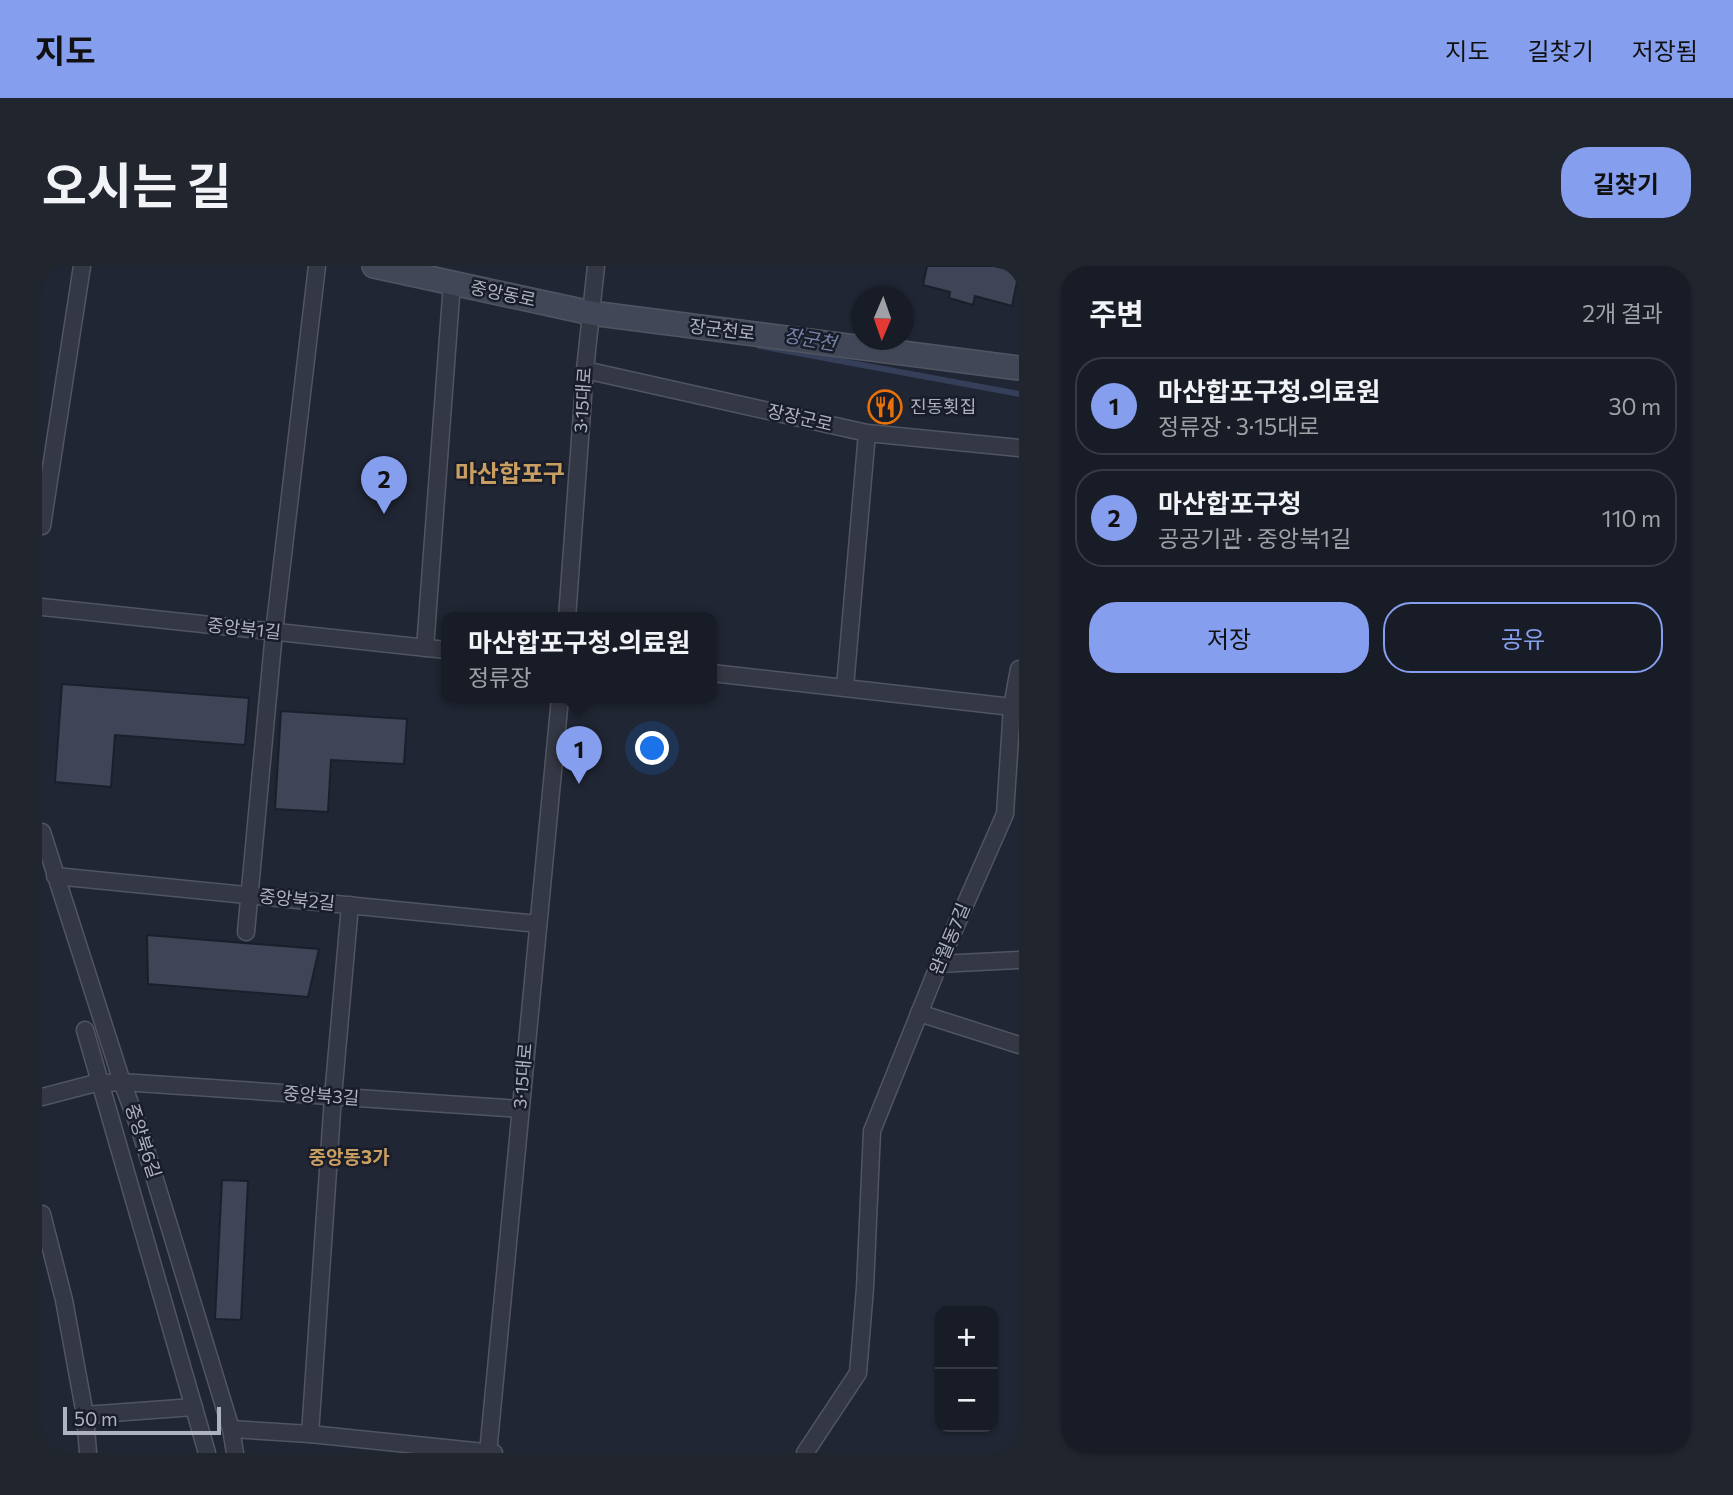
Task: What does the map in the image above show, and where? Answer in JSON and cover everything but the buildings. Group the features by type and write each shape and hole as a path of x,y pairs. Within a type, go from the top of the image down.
{"main road":[{"name":"중앙동로","path":"374,266 591,313"},
{"name":"장군천로","path":"591,313 1019,368"}],"street":[{"path":"42,526 82,266"},
{"path":"246,932 274,632 317,266"},
{"name":"3·15대로","path":"567,612 585,370 596,266"},
{"path":"425,648 452,283"},
{"name":"장장군로","path":"585,370 867,433 1019,448"},
{"path":"845,687 867,433"},
{"name":"중앙북1길","path":"42,607 441,650"},
{"path":"717,674 1012,707 1019,669"},
{"name":"3·15대로","path":"488,1453 560,703"},
{"name":"완월동7길","path":"805,1453 858,1373 872,1131 939,964 1005,814 1012,707"},
{"name":"중앙북6길","path":"42,832 122,1082 140,1130 231,1429 235,1453"},
{"name":"중앙북2길","path":"55,876 538,924"},
{"path":"310,1434 333,1097 350,905"},
{"path":"939,964 1019,960"},
{"path":"919,1013 1019,1045"},
{"path":"85,1030 207,1453"},
{"name":"중앙북3길","path":"42,1097 122,1082 520,1109"},
{"path":"42,1214 64,1300 85,1415 88,1453"},
{"path":"85,1415 194,1407"},
{"path":"231,1429 310,1434 494,1453"}],"waterway":[{"name":"장군천","path":"759,346 1019,394"}],"place":[{"name":"진동횟집","path":"885,407"},
{"name":"마산합포구청","path":"384,514"},
{"name":"마산합포구청.의료원","path":"579,784"}],"district":[{"name":"마산합포구","path":"510,474"},
{"name":"중앙동3가","path":"349,1157"}]}
